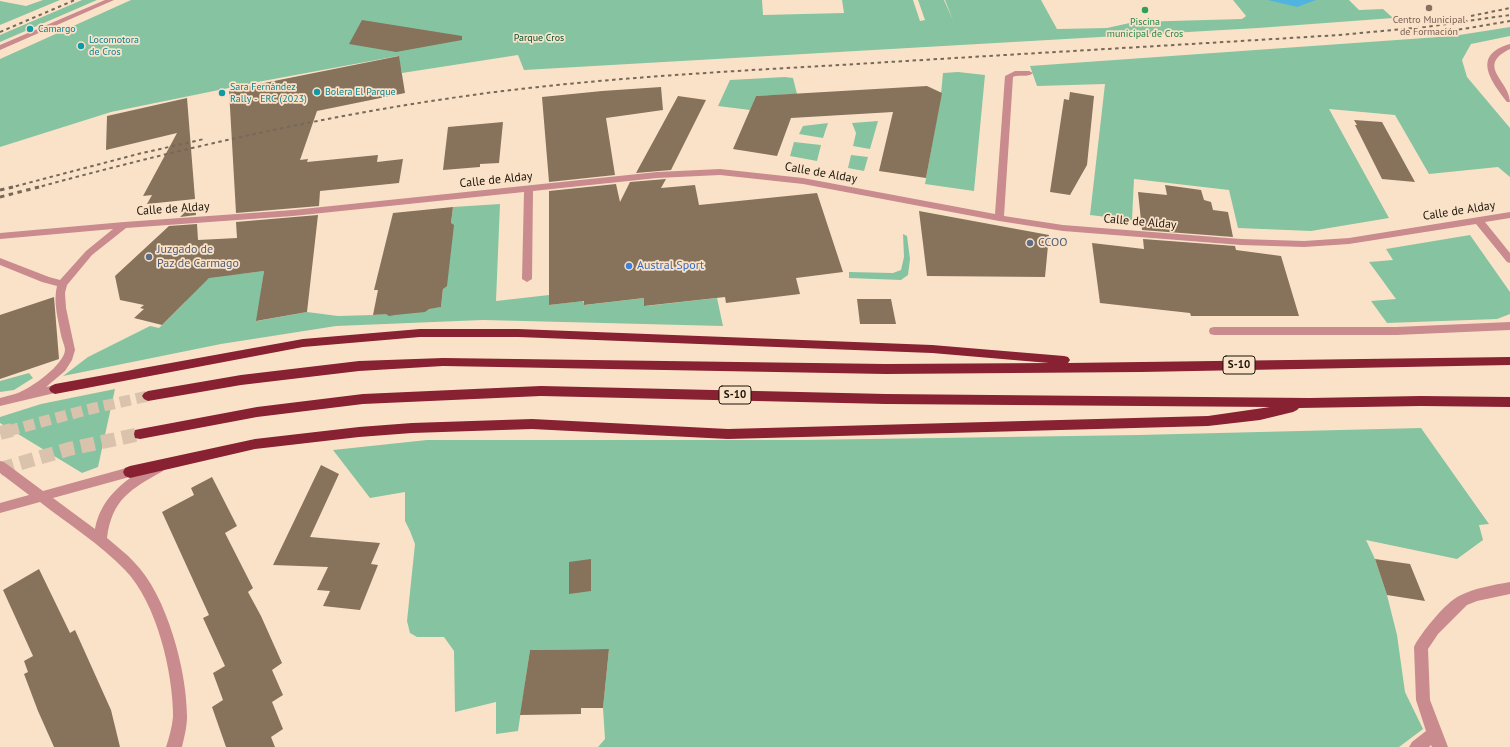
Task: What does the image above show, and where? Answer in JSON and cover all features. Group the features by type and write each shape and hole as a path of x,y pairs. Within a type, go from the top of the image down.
{"highway":[{"path":"55,389 303,343 420,333 573,335 924,349 1141,367"},
{"name":"S-10","path":"148,396 241,380 351,367 444,362 886,369 1141,367 1510,361"},
{"name":"S-10","path":"140,434 258,412 364,399 541,391 886,399 1310,403 1421,401 1510,402"},
{"path":"130,472 254,444 359,432 412,428 532,424 728,434 870,431 1208,421 1260,415 1310,403"}],"street":[{"path":"0,48 111,0"},
{"path":"1510,46 1494,56 1491,62 1490,71 1510,100"},
{"path":"999,218 1009,76 1015,73 1029,72"},
{"name":"Calle de Alday","path":"0,236 124,225 293,213 658,176 720,172 803,181 999,218 1063,228 1204,240 1274,244 1349,241 1510,215"},
{"path":"527,280 528,189"},
{"path":"1479,221 1510,260"},
{"path":"22,396 42,384 61,368 67,360 70,350 61,308 60,293 62,284 89,253 124,225"},
{"path":"0,262 46,280 62,284"},
{"path":"1214,331 1396,331 1510,326"},
{"path":"0,402 55,389"},
{"path":"100,540 103,517 111,502 132,483 165,464"},
{"path":"0,466 100,540 135,572 156,608 169,643 178,682 180,719 174,747"},
{"path":"0,508 130,472"},
{"path":"1417,747 1437,741 1423,700 1421,647 1434,629 1462,601 1477,595 1510,588"}],"green space":[{"path":"43,0 60,0 0,25 0,1 26,6"},
{"path":"82,0 97,0 0,42 0,35"},
{"name":"Parque Cros","path":"131,0 762,0 763,15 844,13 842,0 913,0 920,21 925,20 918,0 944,0 953,20 945,0 1041,0 1057,29 1107,28 1134,22 1242,19 1246,16 1233,0 1349,0 1359,10 1383,9 1393,18 1258,28 524,70 518,55 402,73 398,56 263,81 111,112 0,147 0,59"},
{"path":"1510,27 1510,36 1471,44 1462,60 1467,77 1510,128 1510,177 1498,167 1429,174 1395,115 1329,109 1389,218 1311,231 1238,228 1229,190 1134,179 1132,220 1090,215 1105,84 1037,86 1030,66 1453,36"},
{"path":"958,72 985,75 974,191 925,184 941,94 943,73"},
{"path":"785,77 793,78 797,94 756,96 750,110 718,106 730,80"},
{"path":"878,121 870,149 853,146 856,133 852,123"},
{"path":"828,123 823,138 799,134 803,126"},
{"path":"794,142 821,145 817,161 790,156"},
{"path":"851,155 868,157 864,171 848,168"},
{"path":"500,204 496,301 549,295 549,305 583,301 585,305 644,298 646,306 717,298 723,326 483,320 336,326 221,344 63,376 88,357 150,326 159,328 185,302 205,264 239,274 264,271 257,321 307,312 338,316 373,315 441,307 453,207"},
{"path":"903,234 907,236 910,259 908,275 901,280 849,278 849,272 893,273 901,270 904,257"},
{"path":"1470,235 1510,292 1510,314 1497,319 1387,323 1371,301 1396,299 1369,262 1393,260 1386,249"},
{"path":"29,373 33,378 14,390 0,392 0,381"},
{"path":"115,389 98,467 82,473 0,423 0,417 41,404"},
{"path":"1421,428 1489,524 1479,525 1483,540 1457,559 1366,540 1375,559 1387,595 1397,635 1405,692 1423,729 1399,747 598,747 605,739 603,708 609,649 530,650 518,731 496,734 496,702 455,712 454,651 444,637 417,637 410,633 407,621 415,544 405,521 405,492 370,498 333,450 427,440 803,440 1138,435"}],"water":[{"path":"1268,0 1316,0 1297,7"}],"building":[{"path":"362,20 462,36 462,40 396,52 349,44"},
{"path":"399,56 405,93 317,111 300,160 308,159 307,162 378,155 377,162 403,159 399,183 320,191 319,206 236,213 229,90"},
{"path":"927,86 942,93 926,178 879,171 893,112 791,118 777,156 733,149 756,96"},
{"path":"661,87 663,110 606,118 615,175 549,182 542,97"},
{"path":"1070,92 1094,96 1087,165 1070,195 1050,192 1064,99 1069,100"},
{"path":"678,96 706,100 671,170 636,173"},
{"path":"187,98 195,199 147,204 152,195 143,196 177,133 106,150 107,116"},
{"path":"1354,120 1382,122 1415,182 1382,179 1355,125 1357,125"},
{"path":"503,122 499,163 480,164 480,167 443,170 448,127"},
{"path":"666,179 661,188 695,185 699,205 817,193 843,272 796,278 800,294 726,303 725,297 644,306 644,298 584,305 584,301 549,305 549,191 616,184 620,202 630,182"},
{"path":"1165,185 1201,190 1204,200 1211,202 1213,210 1228,212 1233,237 1142,230 1138,192 1167,195"},
{"path":"195,202 196,215 180,217"},
{"path":"453,207 451,223 454,225 447,286 443,289 441,307 429,309 425,312 389,316 386,314 373,315 378,290 374,290 393,213"},
{"path":"919,211 1049,235 1045,277 927,276"},
{"path":"318,215 307,312 256,321 264,271 209,278 162,325 134,318 144,309 140,308 144,305 120,300 115,276 169,226 197,224 198,240 237,238 236,222"},
{"path":"1143,239 1235,246 1236,250 1281,256 1299,316 1191,316 1190,313 1100,303 1092,243 1144,249"},
{"path":"54,297 59,359 0,379 0,315"},
{"path":"857,299 891,299 896,324 860,324"},
{"path":"321,465 339,474 310,537 380,543 371,564 378,565 360,610 323,606 330,591 317,590 328,567 273,565"},
{"path":"212,477 237,526 225,533 253,588 248,592 261,616 282,663 272,670 283,695 272,702 283,729 271,737 275,747 226,747 212,707 223,700 213,673 225,666 203,618 209,615 162,512 194,495 191,488"},
{"path":"591,559 591,591 569,594 569,562"},
{"path":"1375,559 1410,564 1425,601 1387,595"},
{"path":"39,569 70,633 75,630 111,710 120,747 54,747 24,674 28,672 24,661 33,656 3,590"},
{"path":"609,649 603,708 581,708 581,714 520,715 530,650"}],"tunnel":[{"path":"8,431 86,410 148,396"},
{"path":"8,431 12,430"},
{"path":"0,433 8,431"},
{"path":"0,469 69,449 140,434"}],"railway":[{"path":"0,32 75,0"},
{"path":"1471,16 1510,8"},
{"path":"35,188 263,132 321,120 437,100 495,92 585,82 676,75 1339,35 1425,27 1510,15"},
{"path":"1417,34 1463,29 1510,21"},
{"path":"11,187 138,154 204,139"},
{"path":"0,190 11,187"},
{"path":"0,197 39,187"}],"place":[{"name":"Centro Municipal de Formación","path":"1429,8"},
{"name":"Piscina municipal de Cros","path":"1145,10"},
{"name":"Camargo","path":"30,29"},
{"name":"Locomotora de Cros","path":"81,46"},
{"name":"Bolera El Parque","path":"317,92"},
{"name":"Sara Fernández Rally - ERC (2023)","path":"222,93"},
{"name":"CCOO","path":"1030,243"},
{"name":"Juzgado de Paz de Carmago","path":"149,257"},
{"name":"Austral Sport","path":"629,266"}]}
